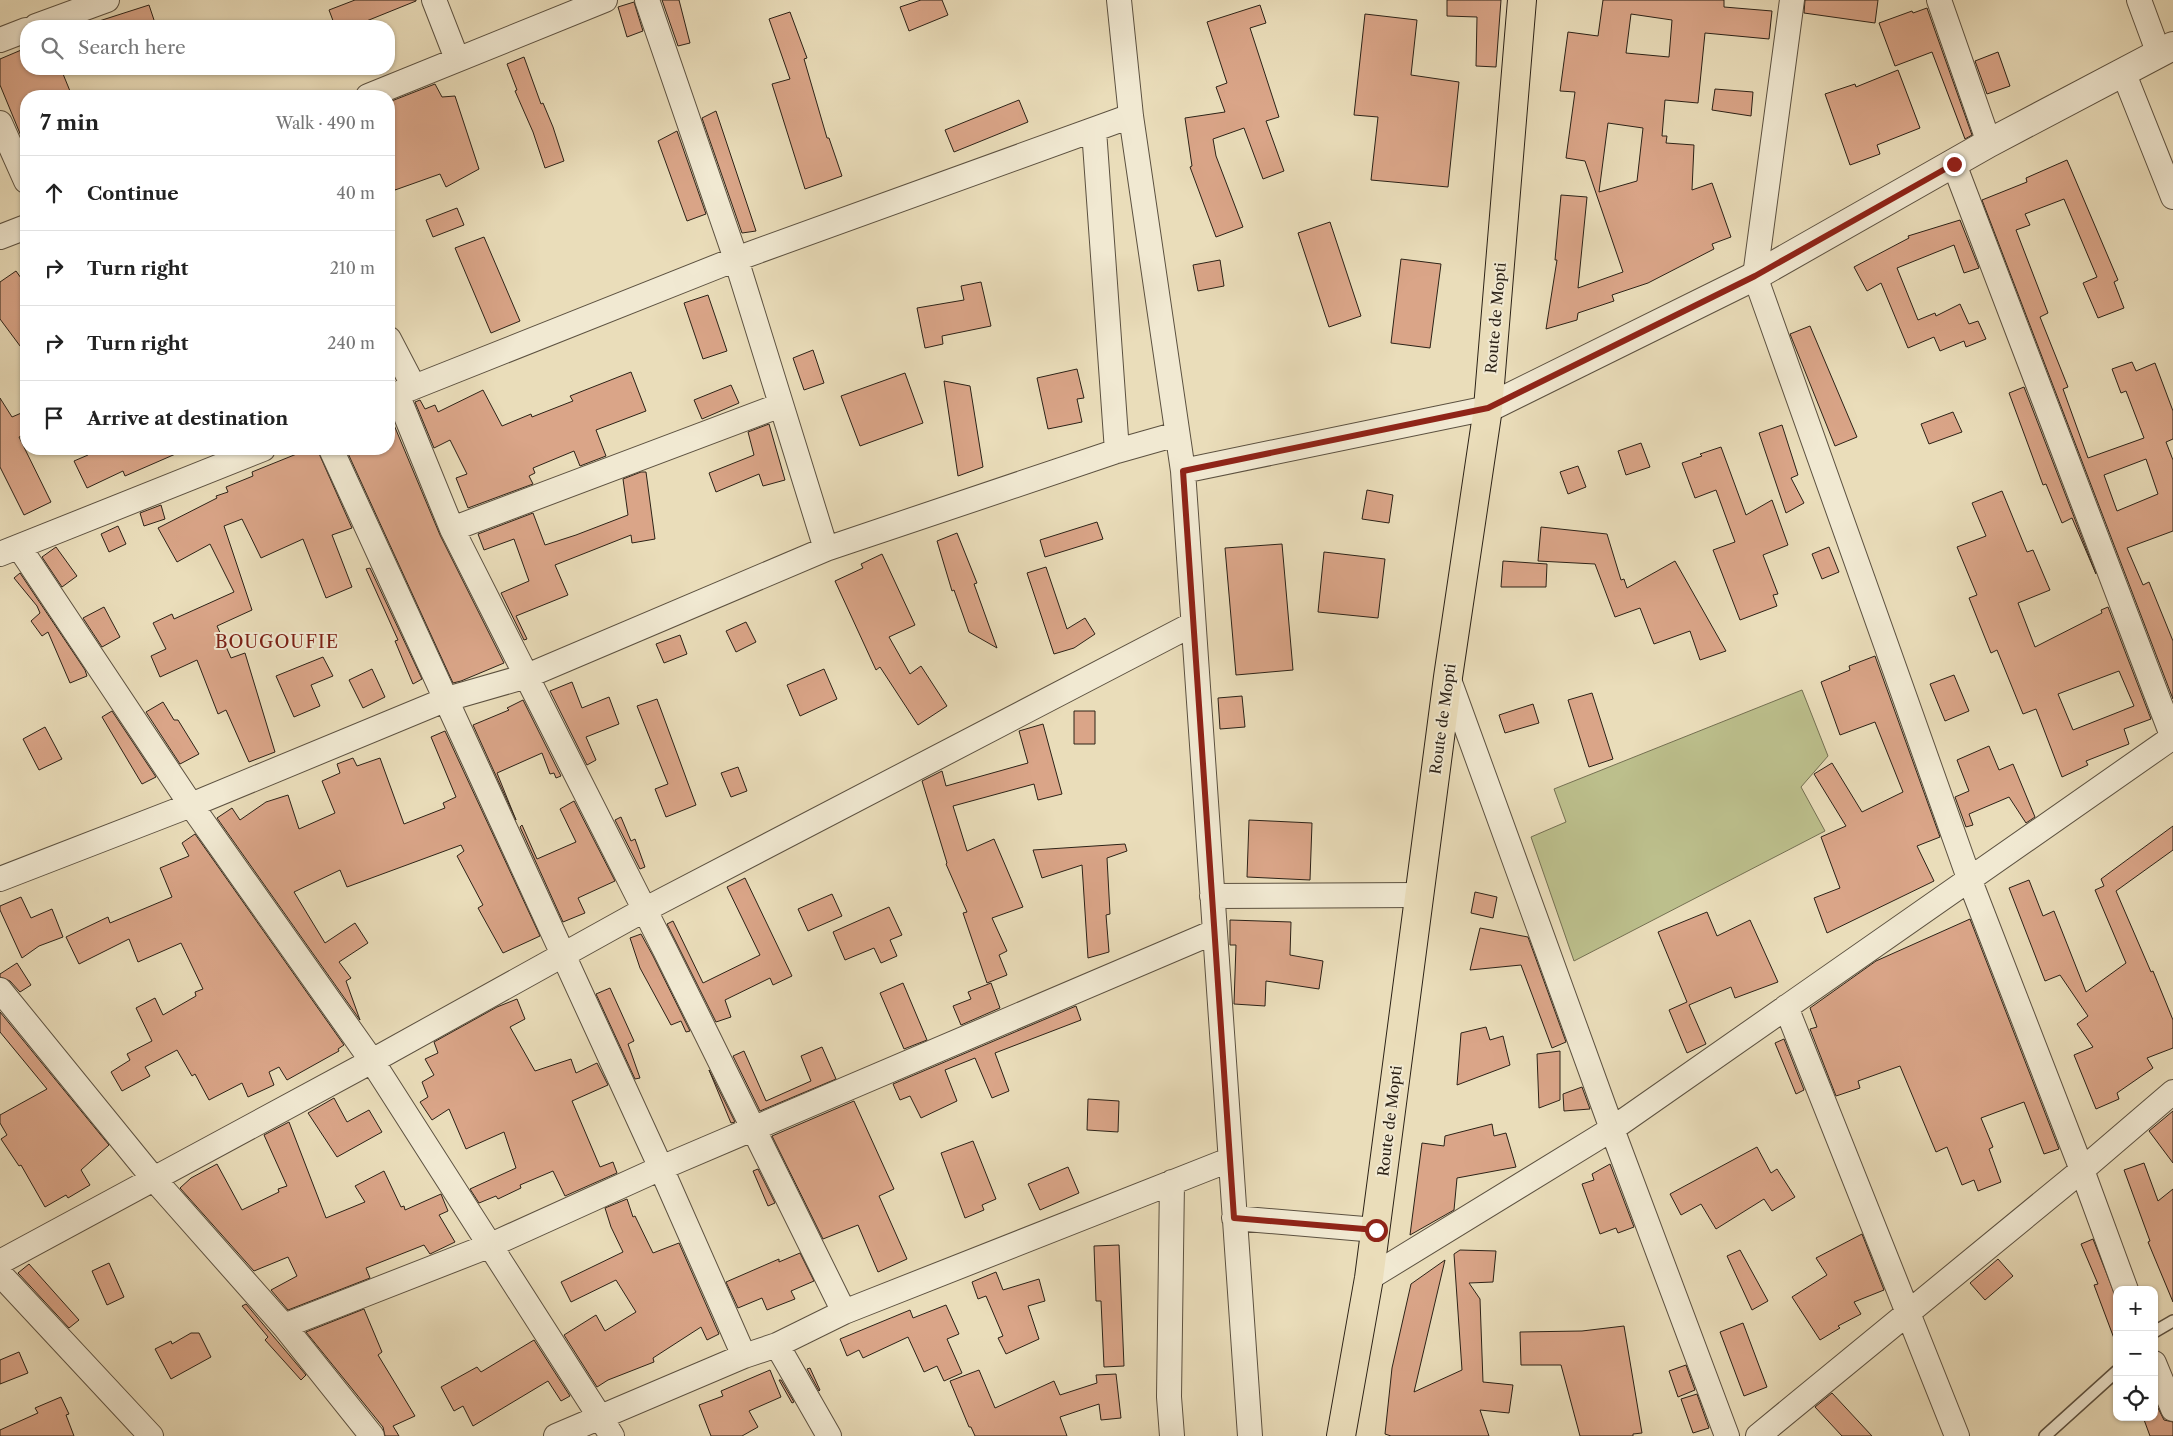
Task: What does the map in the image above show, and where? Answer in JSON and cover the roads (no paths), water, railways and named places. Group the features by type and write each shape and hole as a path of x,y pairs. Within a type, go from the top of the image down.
{"highway":[{"name":"Route de Mopti","path":"1341,1436 1370,1278 1448,677 1488,408 1522,0"}],"street":[{"path":"52,20 107,0"},
{"path":"434,0 457,59"},
{"path":"382,90 605,0"},
{"path":"647,0 736,259 826,549"},
{"path":"1119,0 1132,116 1183,471 1229,1160 1250,1436"},
{"path":"1792,0 1755,276 1970,880 2082,1170 2125,1286"},
{"path":"1939,0 1990,143"},
{"path":"1183,471 1488,408 1755,276 1990,143 2124,74 2166,50 2139,0"},
{"path":"0,40 20,32"},
{"path":"2124,74 2173,197"},
{"path":"400,393 736,259 1132,116"},
{"path":"0,123 20,168"},
{"path":"1094,130 1117,451"},
{"path":"1370,1278 1612,1129 2173,737 1954,164"},
{"path":"0,237 20,229"},
{"path":"395,368 400,393 452,529 755,1129 844,1312"},
{"path":"452,529 781,406"},
{"path":"0,880 191,805 447,699 526,676 826,549 1117,451 1178,434"},
{"path":"248,455 10,550 372,1061 606,1427"},
{"path":"334,455 661,1168 744,1356"},
{"path":"0,1262 372,1061 644,910 1193,624"},
{"path":"1448,677 1612,1129 1727,1436"},
{"path":"1212,896 1420,895"},
{"path":"284,1326 491,1245 661,1168 1214,932"},
{"path":"0,990 153,1178 284,1326 372,1436"},
{"path":"1786,1007 1957,1436"},
{"path":"1758,1436 2082,1170 2173,1092"},
{"path":"556,1436 606,1427 744,1356 777,1345 844,1312 1229,1160"},
{"path":"1172,1182 1169,1397 1172,1436"},
{"path":"1234,1218 1376,1230"},
{"path":"0,1274 150,1436"},
{"path":"777,1345 830,1436"},
{"path":"2158,1373 2173,1409"}],"lane":[{"path":"2156,1331 2173,1321"},
{"path":"2045,1436 2113,1375"}],"district":[{"name":"BOUGOUFIE","path":"277,642"}]}
